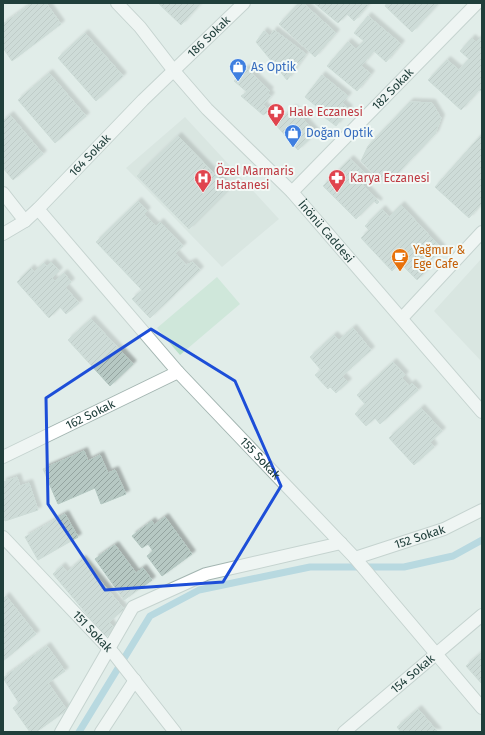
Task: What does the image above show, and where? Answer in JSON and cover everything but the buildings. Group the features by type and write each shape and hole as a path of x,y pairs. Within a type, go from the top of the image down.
{"street":[{"name":"İnönü Caddesi","path":"117,3 140,27 174,71 207,109 292,192 482,412"},
{"name":"186 Sokak","path":"174,71 244,3"},
{"name":"182 Sokak","path":"292,192 477,3"},
{"name":"164 Sokak","path":"3,234 25,221 38,209 143,100 174,71"},
{"path":"3,193 25,221"},
{"name":"155 Sokak","path":"38,209 178,372 355,558 482,708"},
{"path":"402,318 482,232"},
{"name":"162 Sokak","path":"3,457 178,372"},
{"name":"152 Sokak","path":"355,558 444,529 482,510"},
{"name":"151 Sokak","path":"3,537 109,650 135,680 174,732"},
{"path":"61,732 133,607 206,574 340,543"},
{"name":"154 Sokak","path":"344,732 482,615"},
{"path":"101,732 135,680"}],"highlighted area":[{"path":"151,329 235,381 281,486 223,582 105,590 48,504 46,398"}],"shaded area":[{"name":"Özel Marmaris Hastanesi","path":"185,117 279,219 222,267 126,168"},
{"path":"482,258 482,362 434,311"}],"green space":[{"path":"217,277 240,304 180,355 157,328"}],"waterway":[{"path":"79,732 150,616 199,590 310,567 404,567 453,556 482,540"}],"place":[{"name":"As Optik","path":"238,82"},
{"name":"Hale Eczanesi","path":"276,127"},
{"name":"Doğan Optik","path":"293,148"},
{"name":"Özel Marmaris Hastanesi","path":"203,193"},
{"name":"Karya Eczanesi","path":"337,193"},
{"name":"Yağmur & Ege Cafe","path":"400,272"}]}
